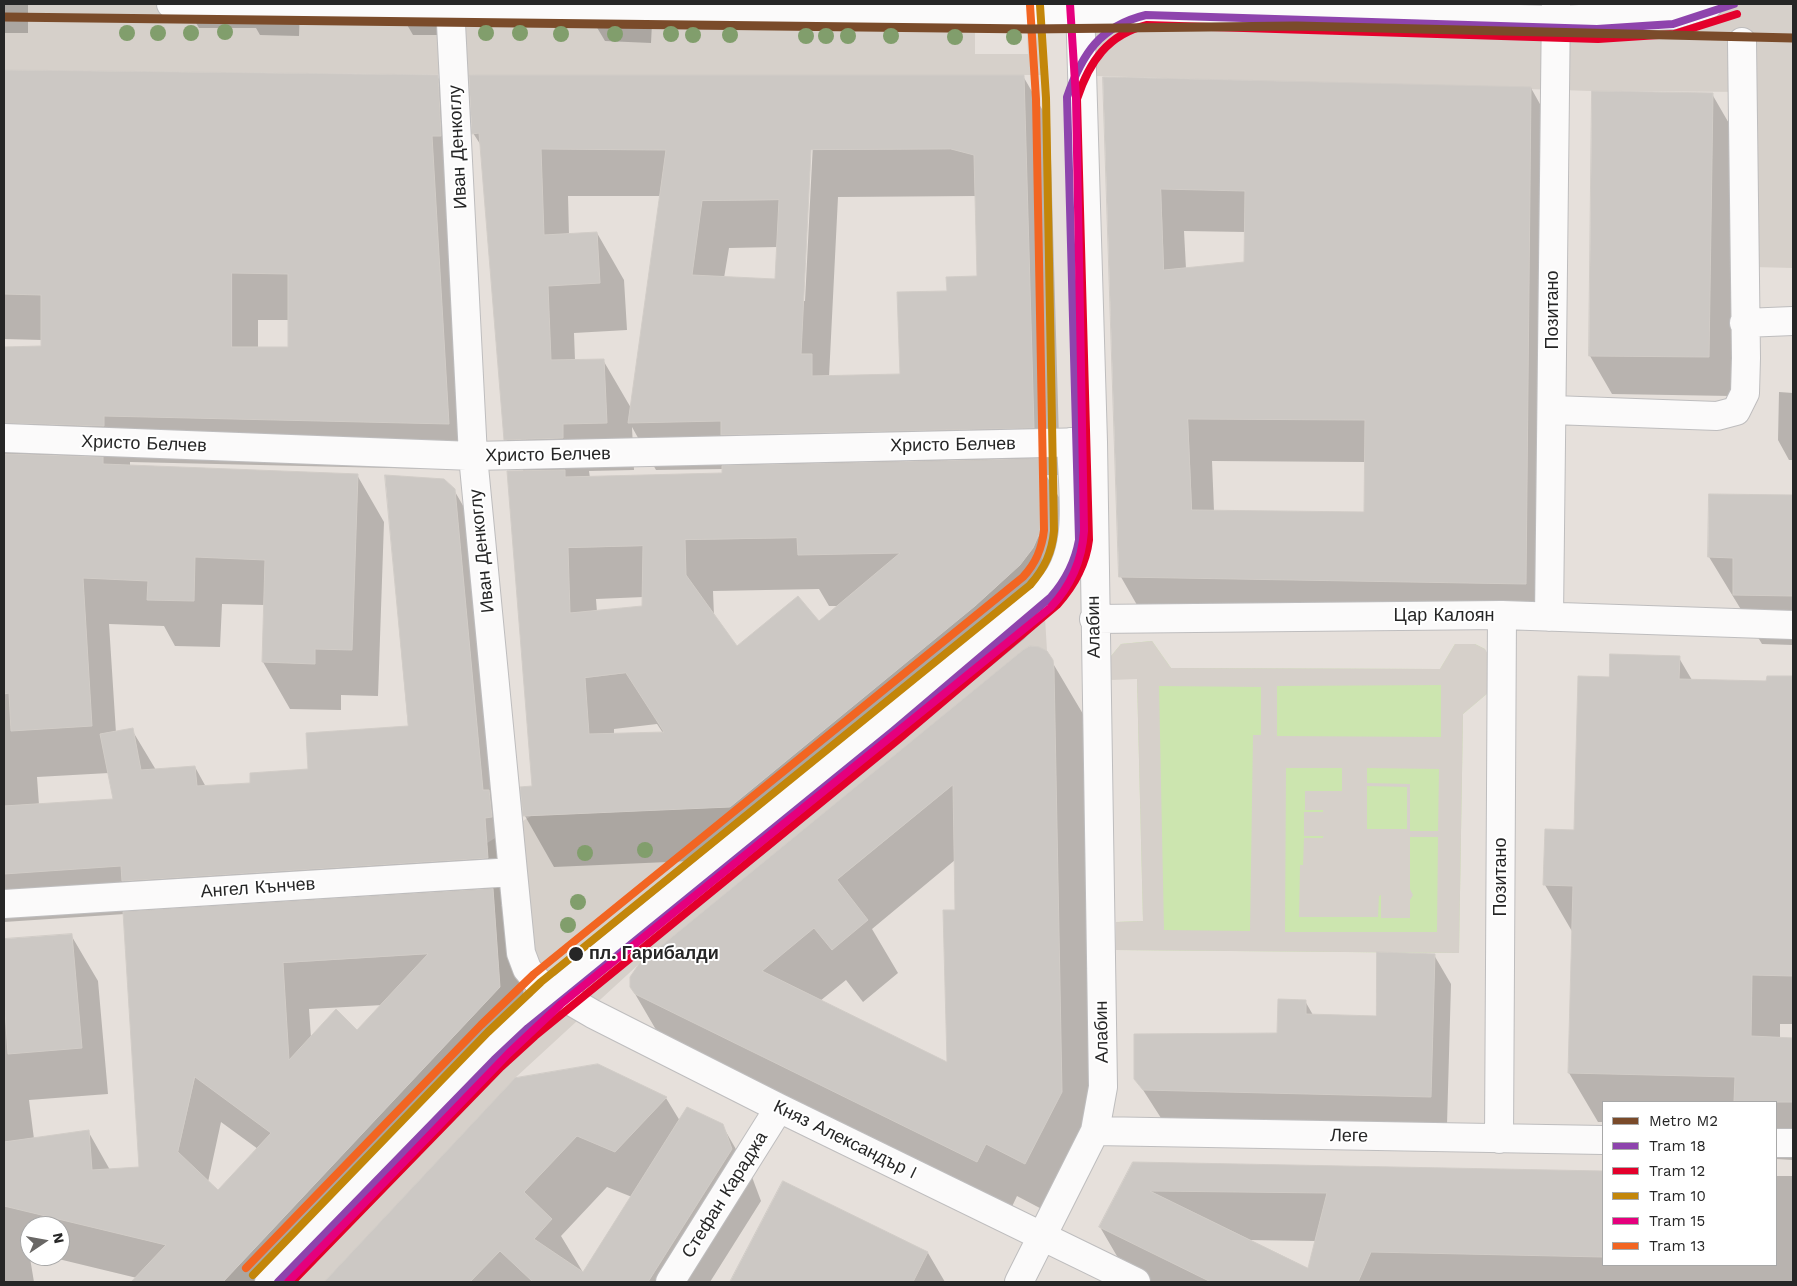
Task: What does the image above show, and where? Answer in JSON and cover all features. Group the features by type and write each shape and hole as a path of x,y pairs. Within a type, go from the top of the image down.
{"street":[{"path":"171,4 450,5 1039,14 1080,8 1556,12 1674,15 1709,4"},
{"name":"Иван Денкоглу","path":"450,5 473,456 521,953 526,969 538,982 556,993"},
{"name":"Алабин","path":"1019,1282 1095,1131 1103,1086 1094,619 1082,442 1080,8"},
{"name":"Позитано","path":"1549,617 1553,410 1556,12"},
{"path":"1553,410 1717,416 1736,411 1745,393 1742,42"},
{"path":"1744,323 1793,321"},
{"name":"Христо Белчев","path":"4,438 473,456 1082,442"},
{"path":"269,1282 500,1044 556,993 789,805 1044,594 1055,582 1066,564 1073,538 1082,442"},
{"name":"Позитано","path":"1499,1139 1502,615"},
{"name":"Цар Калоян","path":"1094,619 1502,615 1782,624"},
{"name":"Ангел Кънчев","path":"4,904 513,872"},
{"name":"Княз Александър I","path":"556,993 779,1108 1136,1282"},
{"name":"Стефан Караджа","path":"670,1282 779,1108"},
{"name":"Леге","path":"1095,1131 1602,1140"},
{"path":"1777,1142 1793,1143"}],"green space":[{"path":"1152,641 1171,668 1440,669 1455,644 1475,644 1485,649 1489,692 1463,714 1459,953 1116,950 1116,922 1143,921 1137,679 1110,666 1111,656 1121,644"}],"shaded area":[{"path":"4,4 1039,4 1041,75 475,75 4,70","holes":["975,30 1027,30 1028,54 975,54"]},
{"path":"1089,4 1793,4 1793,268 1754,267 1754,92 1592,91 1096,76 1089,68"},
{"path":"1040,532 1047,651 1030,646 1023,650 639,964 515,1078 324,1282 223,1282 500,987 493,882 489,873 487,843 531,816 730,807 995,588 1033,548"},
{"path":"1152,641 1171,668 1440,669 1455,644 1475,644 1485,649 1488,654 1489,692 1463,714 1459,953 1116,950 1116,922 1143,921 1137,679 1110,680 1111,656 1121,644","holes":["1441,685 1441,737 1277,736 1277,686","1159,686 1261,687 1261,735 1253,735 1250,931 1164,930","1286,768 1342,768 1342,791 1305,791 1305,810 1323,810 1323,812 1304,812 1304,836 1323,836 1323,838 1304,838 1303,865 1300,865 1299,917 1378,917 1379,896 1381,895 1381,918 1410,918 1410,900 1413,895 1410,889 1410,837 1438,837 1437,932 1285,932","1367,768 1439,769 1438,831 1410,831 1410,784 1367,783","1367,786 1407,787 1407,829 1367,829"]}],"building":[{"path":"4,70 438,75 441,136 432,136 449,424 104,416 104,426 4,423 4,347 41,346 41,295 4,294","holes":["232,273 288,274 288,347 232,347"]},
{"path":"469,75 1024,75 1034,428 721,435 721,421 628,423 666,150 541,149 544,235 597,232 600,283 548,286 551,360 604,359 607,423 563,424 563,438 504,440 479,133 472,134","holes":["951,149 974,155 977,276 946,277 947,291 897,292 900,374 812,376 812,354 801,354 811,150","779,200 775,279 692,275 702,201"]},
{"path":"1103,77 1531,87 1526,584 1119,577","holes":["1161,189 1245,191 1244,262 1164,270","1188,419 1365,420 1364,512 1192,510"]},
{"path":"1592,91 1713,93 1709,357 1589,356"},
{"path":"4,454 103,457 103,464 358,474 352,650 315,649 315,664 262,662 265,560 195,557 194,601 147,600 148,581 83,578 92,726 11,731 9,693 4,694"},
{"path":"1039,459 1040,532 1033,548 1020,565 975,606 730,807 523,816 520,787 532,786 507,471 565,470 565,477 722,473 722,466","holes":["797,538 798,555 900,553 819,621 798,596 737,646 686,575 685,540","643,546 642,606 570,613 568,548","626,673 664,732 589,734 585,678"]},
{"path":"385,475 444,479 455,489 483,790 489,790 492,817 485,818 488,858 122,881 121,866 4,874 4,806 113,799 100,734 133,728 141,770 195,766 197,786 250,783 250,773 308,769 306,733 408,726"},
{"path":"1709,494 1793,495 1793,596 1733,595 1733,558 1708,557"},
{"path":"1030,646 1039,647 1047,651 1053,660 1054,669 1062,1092 1025,1164 986,1144 977,1162 635,994 630,987 630,977 639,964","holes":["953,785 955,910 943,910 947,1062 762,971 814,928 832,950 868,920 837,880"]},
{"path":"1610,654 1680,656 1679,679 1766,681 1767,676 1793,676 1793,976 1752,975 1751,1036 1793,1038 1793,1102 1734,1101 1735,1077 1568,1073 1573,886 1543,885 1545,829 1574,830 1578,676 1609,677"},
{"path":"493,889 500,987 223,1282 131,1282 166,1245 70,1222 70,1216 46,1216 4,1206 4,1142 89,1130 92,1170 139,1167 123,912","holes":["428,954 357,1030 336,1009 289,1060 283,963","195,1077 271,1133 218,1190 178,1152"]},
{"path":"72,934 82,1048 8,1054 4,997 4,939"},
{"path":"1377,952 1435,954 1431,1097 1143,1090 1134,1079 1134,1034 1277,1033 1278,999 1306,1000 1306,1014 1376,1016"},
{"path":"598,1064 667,1097 615,1152 577,1136 524,1192 552,1219 534,1239 583,1272 687,1107 723,1124 732,1149 648,1282 533,1282 500,1251 470,1282 324,1282 515,1078"},
{"path":"1133,1162 1602,1171 1602,1257 1371,1252 1358,1282 1211,1282 1099,1227","holes":["1150,1191 1327,1193 1308,1268"]},
{"path":"783,1181 928,1252 913,1282 730,1282"}],"metro line":[{"name":"M2","path":"4,17 1031,29 1296,26 1793,38"}],"tram line":[{"name":"15","path":"288,1282 509,1053 561,1004 1050,608 1064,591 1078,562 1084,531 1076,98 1070,4"},
{"name":"18","path":"278,1282 494,1060 528,1028 893,731 1051,597 1061,584 1075,556 1079,540 1067,97 1086,55 1105,34 1116,26 1146,15 1597,29 1673,24 1734,4"},
{"name":"13","path":"246,1268 481,1025 534,974 1023,577 1035,561 1040,550 1044,530 1036,99 1030,5"},
{"name":"10","path":"253,1275 488,1032 541,982 1030,585 1044,566 1052,546 1054,531 1046,98 1040,5"},
{"name":"12","path":"292,1282 501,1067 535,1036 899,739 1057,605 1069,590 1082,567 1089,540 1077,99 1094,62 1111,43 1121,35 1147,25 1598,39 1674,34 1737,14"}],"place":[{"name":"пл. Гарибалди","path":"576,954"}]}
